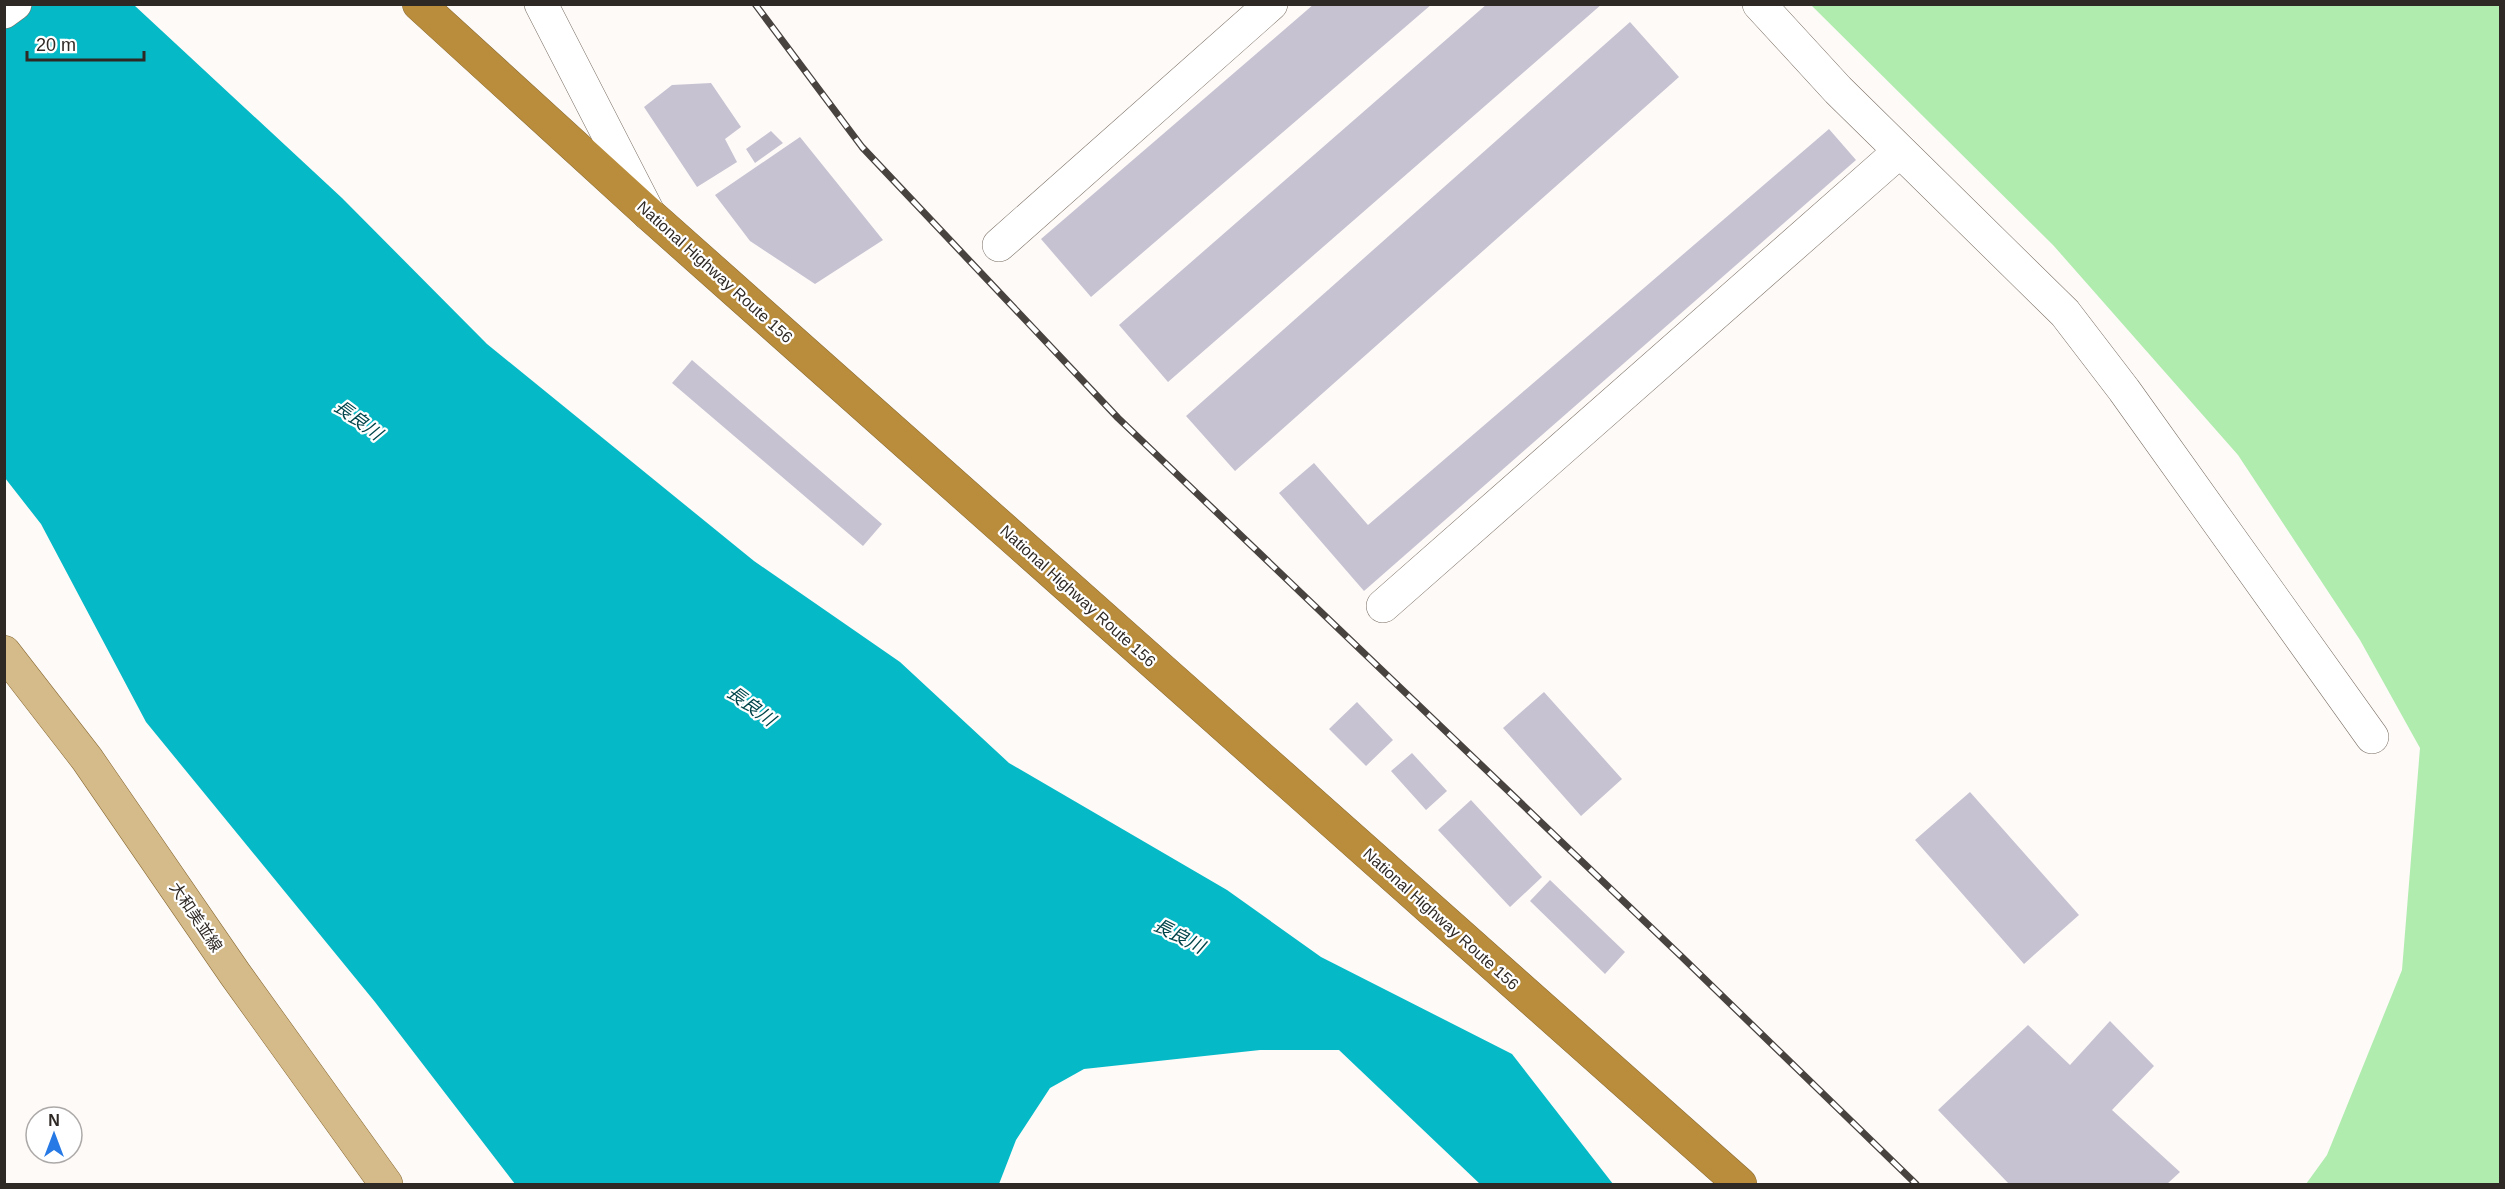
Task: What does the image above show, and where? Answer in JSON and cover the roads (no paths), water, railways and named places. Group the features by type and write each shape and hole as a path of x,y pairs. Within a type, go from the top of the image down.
{"highway":[{"name":"National Highway Route 156","path":"419,4 650,214 1740,1185"}],"main road":[{"name":"大和美並線","path":"4,651 87,759 235,974 386,1185"}],"street":[{"path":"4,12 15,4"},
{"path":"542,4 650,214"},
{"path":"999,245 1271,4"},
{"path":"1759,4 1838,90 2065,313 2124,390 2372,737"},
{"path":"1383,606 1900,151"}],"water":[{"name":"長良川","path":"5,5 134,5 342,198 487,344 754,561 900,662 1009,763 1227,890 1321,957 1512,1054 1613,1184 1480,1184 1339,1050 1260,1050 1084,1069 1050,1088 1016,1140 999,1184 515,1184 375,1002 146,722 41,524 5,478"}],"railway":[{"path":"755,4 862,147 1118,418 1916,1184"}]}
